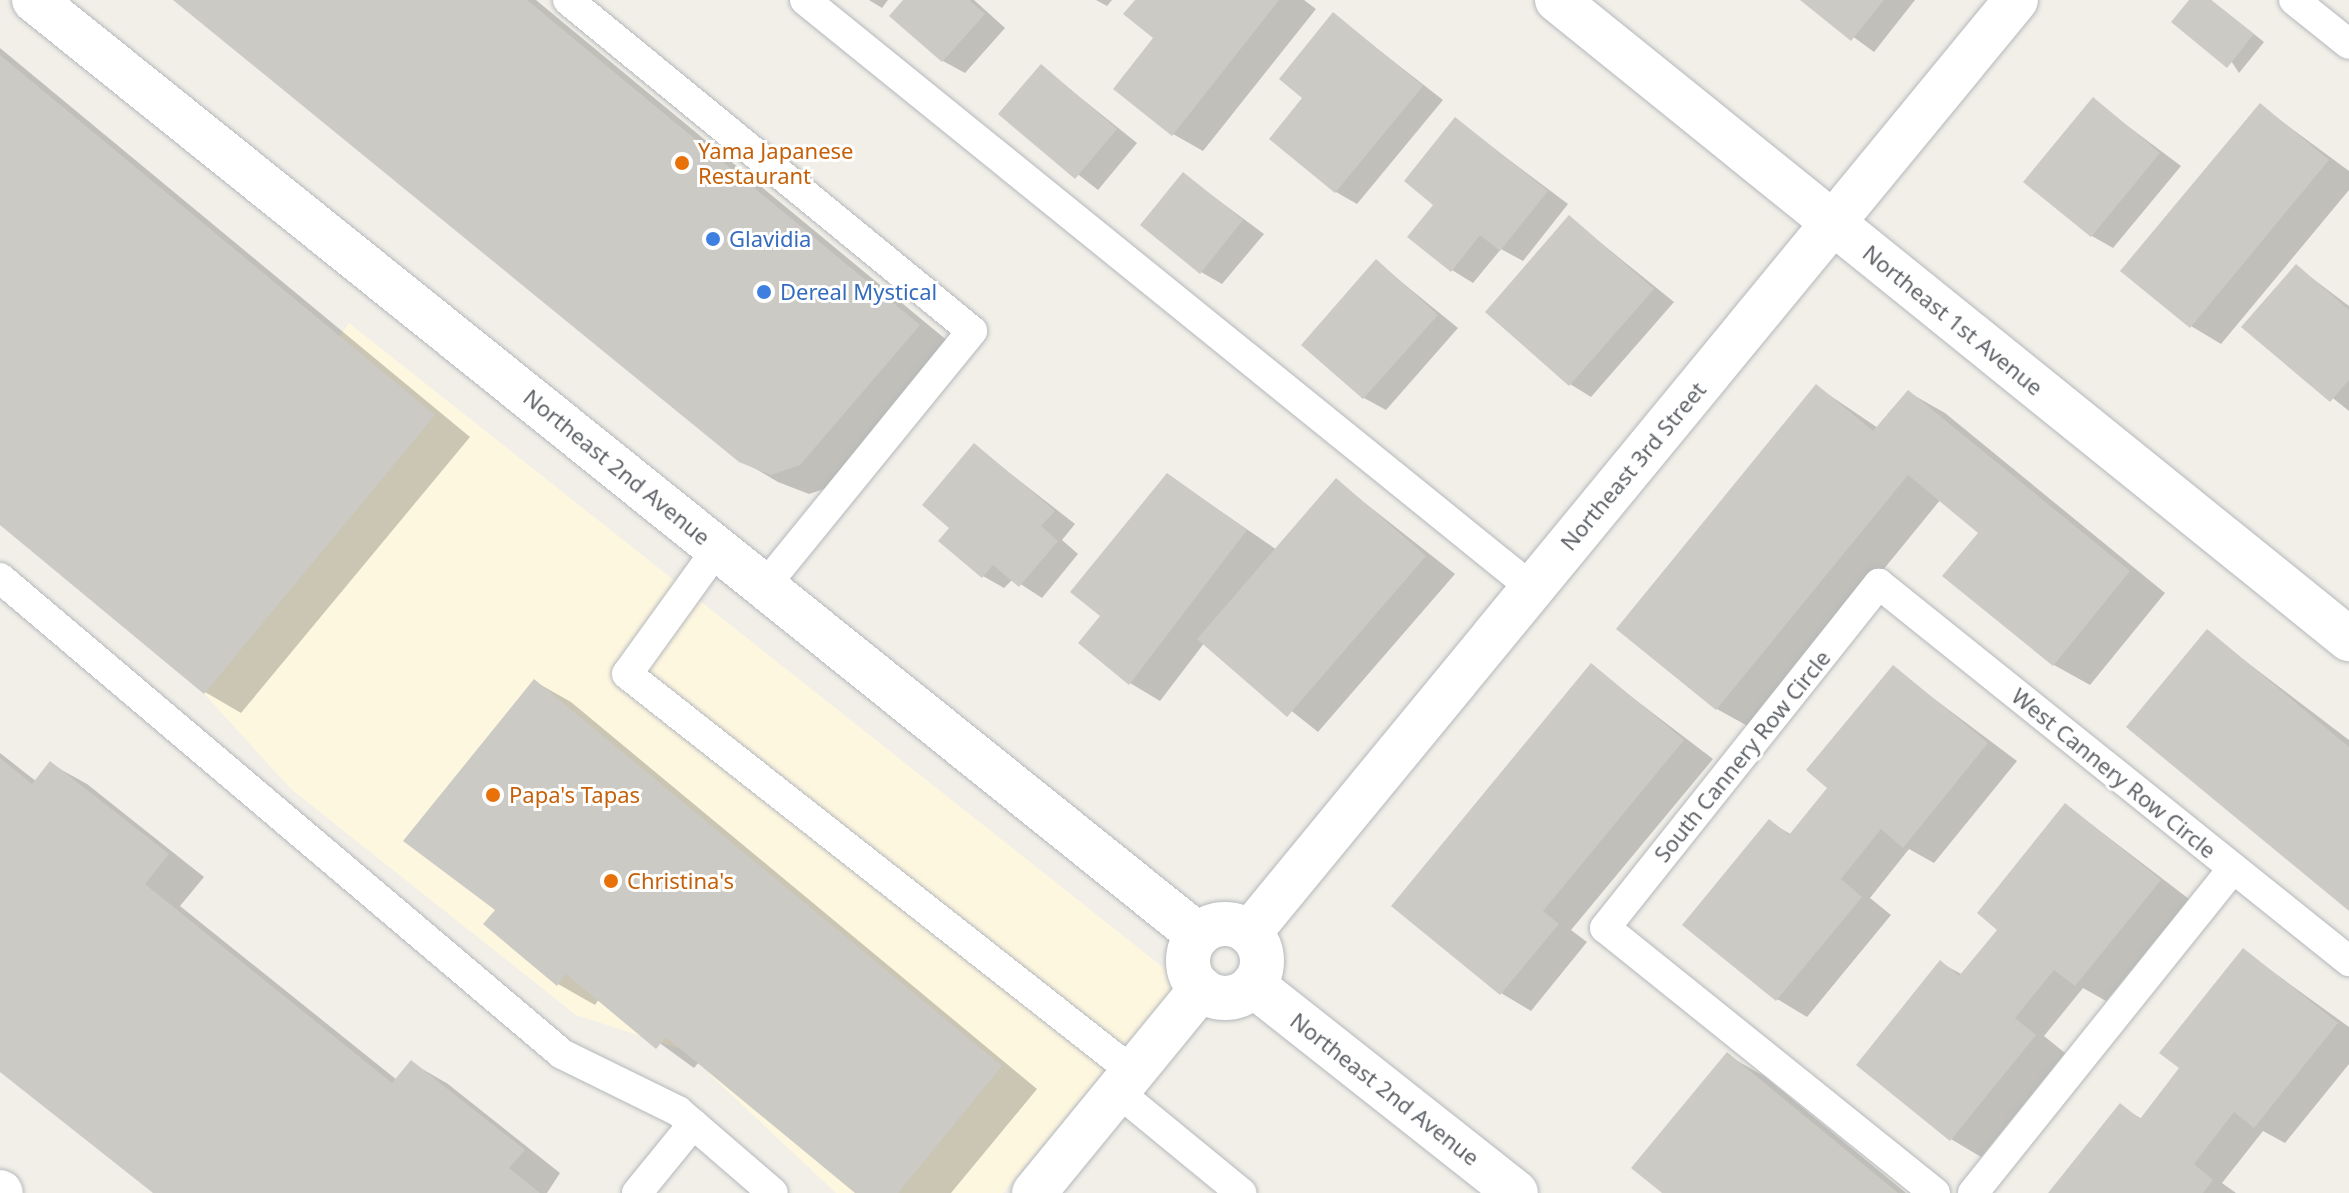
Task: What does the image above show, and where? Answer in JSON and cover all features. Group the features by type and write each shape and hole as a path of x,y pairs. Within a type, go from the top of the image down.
{"street":[{"name":"Northeast 2nd Avenue","path":"34,0 1198,935"},
{"name":"Northeast 1st Avenue","path":"1557,0 2349,639"},
{"name":"Northeast 3rd Street","path":"1250,932 2016,0"},
{"path":"1218,923 1250,932 1263,964 1253,985 1222,998 1201,989 1189,969 1198,935 1218,923"},
{"name":"Northeast 2nd Avenue","path":"1253,985 1516,1193"},
{"path":"1034,1193 1201,989"}],"lane":[{"path":"568,0 972,331 765,586"},
{"path":"805,0 1532,588"},
{"path":"2294,0 2349,44"},
{"path":"718,548 627,674 1125,1082 1241,1193"},
{"path":"0,578 562,1054 693,1124 773,1193"},
{"name":"West Cannery Row Circle","path":"1879,584 2349,961"},
{"name":"South Cannery Row Circle","path":"1879,584 1605,928 1935,1193"},
{"path":"1973,1193 2233,868"},
{"path":"637,1193 693,1124"}],"shaded area":[{"path":"349,323 1179,980 1003,1193 836,1193 684,1050 576,1015 291,789 136,619"}],"building":[{"path":"173,0 527,0 920,325 800,465 771,475 739,462"},
{"path":"903,0 969,0 985,14 942,62 889,16"},
{"path":"1135,0 1279,0 1172,136 1113,89 1153,38 1123,14"},
{"path":"1800,0 1884,0 1851,41"},
{"path":"2189,0 2211,0 2254,34 2227,68 2171,22"},
{"path":"1333,12 1423,86 1335,193 1269,139 1302,98 1279,79"},
{"path":"0,55 435,415 204,694 0,525"},
{"path":"1041,64 1117,129 1075,179 998,114"},
{"path":"2093,97 2160,153 2091,237 2023,182"},
{"path":"2260,103 2329,160 2190,328 2120,271"},
{"path":"1455,117 1548,191 1500,251 1480,235 1451,272 1407,237 1433,205 1404,181"},
{"path":"1183,172 1243,220 1200,274 1140,225"},
{"path":"1569,215 1654,289 1569,386 1485,312"},
{"path":"1376,259 1438,315 1363,399 1301,345"},
{"path":"2296,264 2349,310 2349,380 2330,402 2241,327"},
{"path":"1816,384 1873,431 1908,390 2130,571 2053,666 1942,576 1978,533 1908,475 1716,710 1616,629"},
{"path":"974,443 1055,511 1041,526 1058,541 1019,587 993,565 982,578 938,541 949,528 922,505"},
{"path":"1167,473 1247,530 1129,685 1078,643 1100,616 1070,592"},
{"path":"1336,478 1426,556 1287,717 1197,639"},
{"path":"2207,629 2349,747 2349,911 2126,727"},
{"path":"1591,663 1684,740 1543,911 1559,924 1500,995 1391,906"},
{"path":"1893,665 1988,743 1903,848 1881,829 1841,879 1862,897 1776,1001 1682,925 1769,819 1789,835 1827,788 1806,770"},
{"path":"534,679 1002,1066 898,1193 855,1193 666,1037 656,1049 566,974 557,986 483,924 495,910 403,841"},
{"path":"0,758 32,784 50,761 169,854 145,884 392,1083 411,1060 525,1150 509,1168 540,1193 153,1193 0,1072"},
{"path":"2065,803 2161,880 2075,986 2054,970 2015,1018 2036,1035 1950,1141 1856,1065 1940,960 1959,976 1997,930 1977,913"},
{"path":"2243,948 2338,1023 2254,1128 2234,1112 2194,1164 2213,1180 2203,1193 2048,1193 2120,1103 2140,1119 2179,1068 2159,1053"},
{"path":"1727,1052 1898,1193 1662,1193 1631,1168"}],"place":[{"name":"Yama Japanese Restaurant","path":"682,163"},
{"name":"Glavidia","path":"713,239"},
{"name":"Dereal Mystical","path":"764,292"},
{"name":"Papa's Tapas","path":"493,795"},
{"name":"Christina's","path":"611,881"}]}
